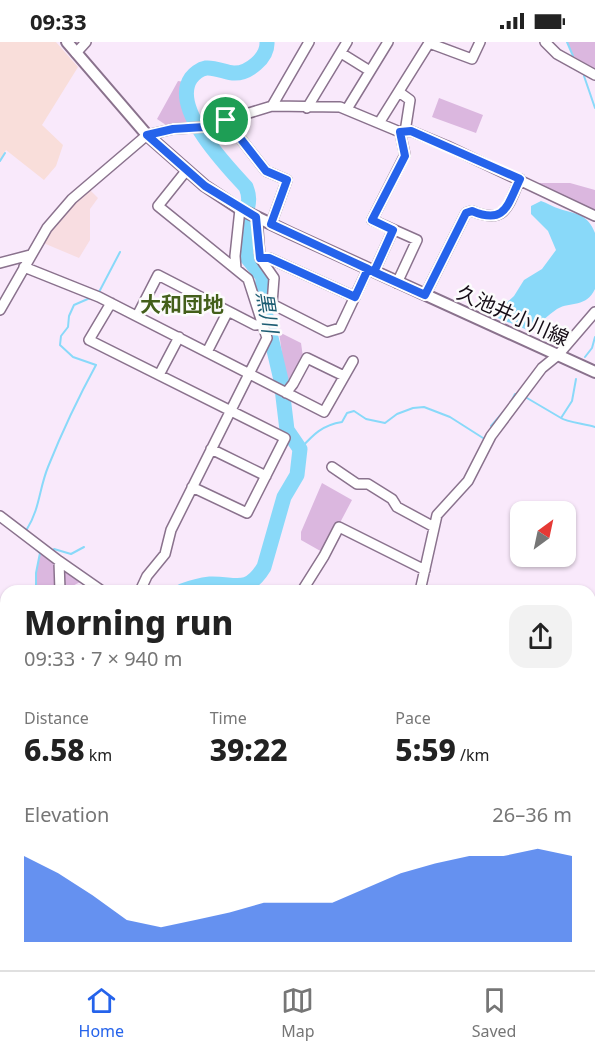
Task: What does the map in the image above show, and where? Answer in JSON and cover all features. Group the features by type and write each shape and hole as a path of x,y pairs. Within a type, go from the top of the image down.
{"street":[{"name":"久池井小川線","path":"67,42 147,135 186,171 248,213 595,372"},
{"path":"76,53 86,42"},
{"path":"272,106 309,42"},
{"path":"307,108 347,42"},
{"path":"346,109 388,42"},
{"path":"417,42 472,59 480,42"},
{"path":"544,42 557,54 595,75"},
{"path":"379,123 428,45"},
{"path":"341,53 370,71"},
{"path":"397,283 417,240 372,220 405,156 402,132 410,100 399,92"},
{"path":"0,310 47,228 72,200 147,135 173,129 199,127 272,106 340,107 402,132 411,131 520,179 595,216"},
{"path":"226,120 266,171 287,180 271,224"},
{"path":"143,585 147,576 165,554 171,530 267,338 248,279 158,206 186,171"},
{"path":"425,295 466,213 472,211 489,217 500,214 505,210 520,179"},
{"path":"248,213 260,258 274,278 272,304 327,332 340,328 393,230"},
{"path":"237,269 235,256 248,213"},
{"path":"0,263 30,255"},
{"path":"260,258 269,258 355,297"},
{"path":"24,267 111,303 248,374 289,392 324,412 352,361"},
{"path":"136,316 158,275 255,325 262,324"},
{"path":"111,303 90,340 285,438 247,513 192,487"},
{"path":"207,352 228,311"},
{"path":"421,585 437,516 468,481 491,436 542,368 558,355 595,312"},
{"path":"159,375 179,337"},
{"path":"289,392 307,358 344,376"},
{"path":"211,449 266,476"},
{"path":"333,466 357,484 368,483 392,499 397,507 434,527"},
{"path":"0,516 93,585"},
{"path":"306,585 339,527 425,570"},
{"path":"59,561 60,585"}],"shaded area":[{"path":"0,42 56,42 78,67 42,125 63,145 56,166 44,180 6,150 0,160"},
{"path":"567,42 595,42 595,69 573,56"},
{"path":"178,81 185,82 180,98 192,125 166,125 157,119"},
{"path":"439,98 483,115 476,133 432,117"},
{"path":"538,183 570,183 595,190 595,211"},
{"path":"89,189 98,198 90,209 90,240 79,258 41,242 68,210"},
{"path":"279,332 301,343 303,357 289,383 285,376"},
{"path":"322,483 352,500 324,553 301,540 301,532"},
{"path":"40,553 82,581 74,585 36,585"}],"water":[{"path":"541,201 581,216 589,222 595,233 595,289 583,302 557,309 530,331 488,314 489,308 504,305 514,296 524,280 542,269 556,250 548,231 531,214 531,206"}],"waterway":[{"name":"黒川","path":"243,585 258,576 264,567 284,497 297,475 300,449 287,430 281,380 262,299 263,277 245,255 248,241 246,221 248,192 215,151 194,120 188,105 187,90 191,78 206,68 233,73 251,68 261,59 267,42"},
{"path":"567,42 573,56"},
{"path":"584,76 595,108"},
{"path":"0,161 5,153"},
{"path":"98,294 120,252"},
{"path":"27,529 53,454 96,365 73,357 60,345 61,336 68,327 69,316 74,305 90,298"},
{"path":"585,357 592,348 595,337"},
{"path":"527,398 561,418 572,401 576,379"},
{"path":"511,402 515,394"},
{"path":"300,449 318,431 342,422 347,413 354,411 366,419 385,423 397,414 424,407 450,417 483,438"},
{"path":"491,426 506,409"},
{"path":"561,418 595,427"},
{"path":"29,543 40,553 36,585"},
{"path":"54,549 71,554 84,547"},
{"name":"黒川","path":"205,585 226,585"}],"district":[{"name":"大和団地","path":"182,304"}],"route":[{"path":"226,120 204,127 173,129 147,135 205,186 256,217 260,258 269,258 355,297 368,269 374,272 425,295 466,213 472,211 489,217 500,214 505,210 520,179 411,131 400,132 405,156 372,220 393,230 374,272 368,269 290,234 271,224 287,180 266,171 226,120"}]}
